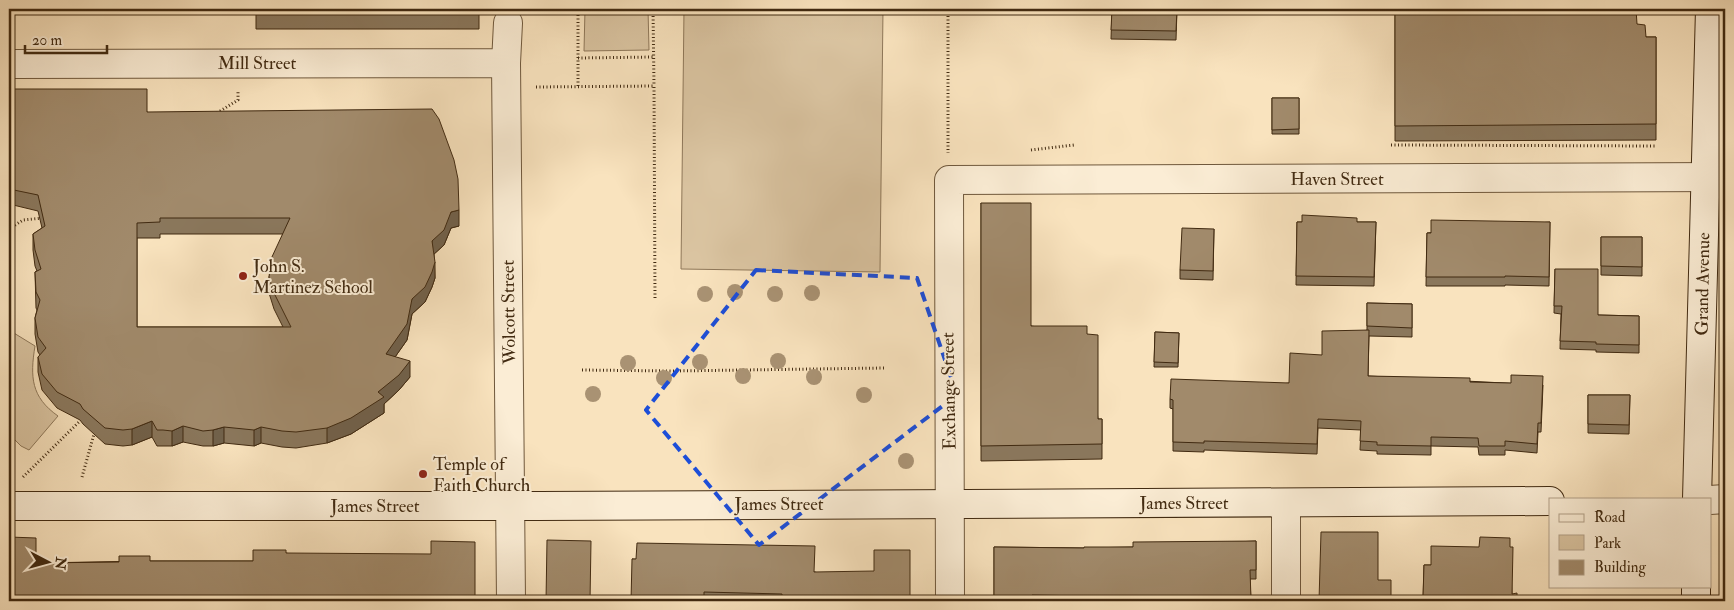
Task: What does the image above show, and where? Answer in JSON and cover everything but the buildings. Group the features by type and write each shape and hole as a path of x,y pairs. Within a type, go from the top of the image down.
{"street":[{"name":"Grand Avenue","path":"1697,498 1715,178 1710,9"},
{"name":"Wolcott Street","path":"508,23 506,63 511,601"},
{"name":"Mill Street","path":"9,64 506,63"},
{"name":"Haven Street","path":"948,180 1715,178"},
{"name":"Exchange Street","path":"948,180 950,601"},
{"path":"1712,500 1725,500"},
{"name":"James Street","path":"9,506 510,506 1549,501"},
{"path":"1286,503 1286,601"},
{"path":"1696,588 1696,601"}],"path":[{"path":"578,9 578,86"},
{"path":"653,9 655,299"},
{"path":"948,9 948,152"},
{"path":"578,58 654,57"},
{"path":"536,87 654,86"},
{"path":"212,116 238,100 238,87"},
{"path":"1391,145 1655,146"},
{"path":"9,229 23,220 49,218"},
{"path":"582,370 672,371 885,368"},
{"path":"23,477 80,421"},
{"path":"82,477 94,434"}],"highlighted area":[{"path":"756,270 917,278 957,395 759,545 646,410"}],"green space":[{"path":"585,9 648,9 649,50 584,51"},
{"path":"684,9 883,9 880,272 681,269"},
{"path":"9,330 35,346 34,386 42,401 58,416 29,450 21,446 9,434"}],"place":[{"name":"John S. Martinez School","path":"243,276"},
{"name":"Temple of Faith Church","path":"423,474"}]}
